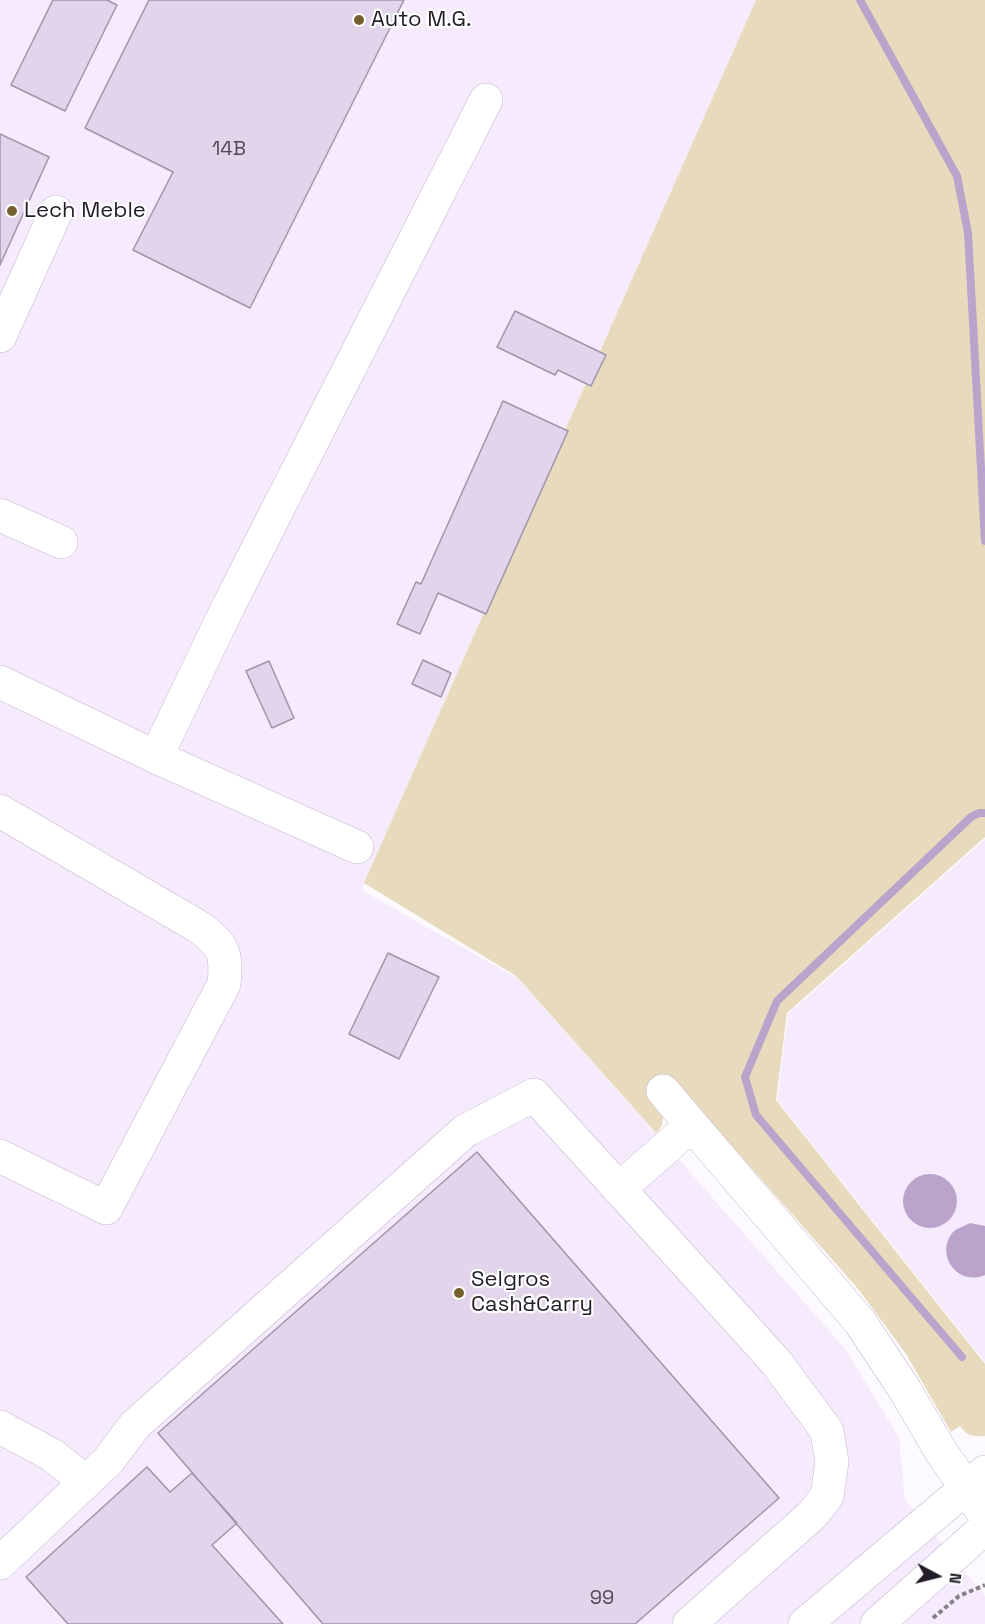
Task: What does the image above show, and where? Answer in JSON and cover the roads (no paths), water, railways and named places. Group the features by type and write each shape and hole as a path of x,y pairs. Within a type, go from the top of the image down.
{"street":[{"path":"156,757 229,605 486,100"},
{"path":"0,336 56,212"},
{"path":"0,514 61,542"},
{"path":"0,682 156,757 357,847"},
{"path":"0,811 199,927 218,942 226,962 224,984 106,1208 0,1156"},
{"path":"663,1091 860,1322 975,1479 985,1515"},
{"path":"0,1563 108,1461 135,1425 465,1131 534,1095 776,1362 827,1431 832,1462 827,1496 812,1515 689,1624"},
{"path":"619,1190 692,1125"},
{"path":"0,1428 52,1455 86,1482"},
{"path":"805,1624 975,1479"},
{"path":"877,1624 985,1528"}],"waterway":[{"path":"860,0 957,176 968,233 985,541"},
{"path":"962,1357 756,1115 745,1077 777,1001 971,817 985,813"}],"place":[{"name":"Auto M.G.","path":"359,20"},
{"name":"Lech Meble","path":"12,211"},
{"name":"Selgros Cash&Carry","path":"459,1293"}]}
